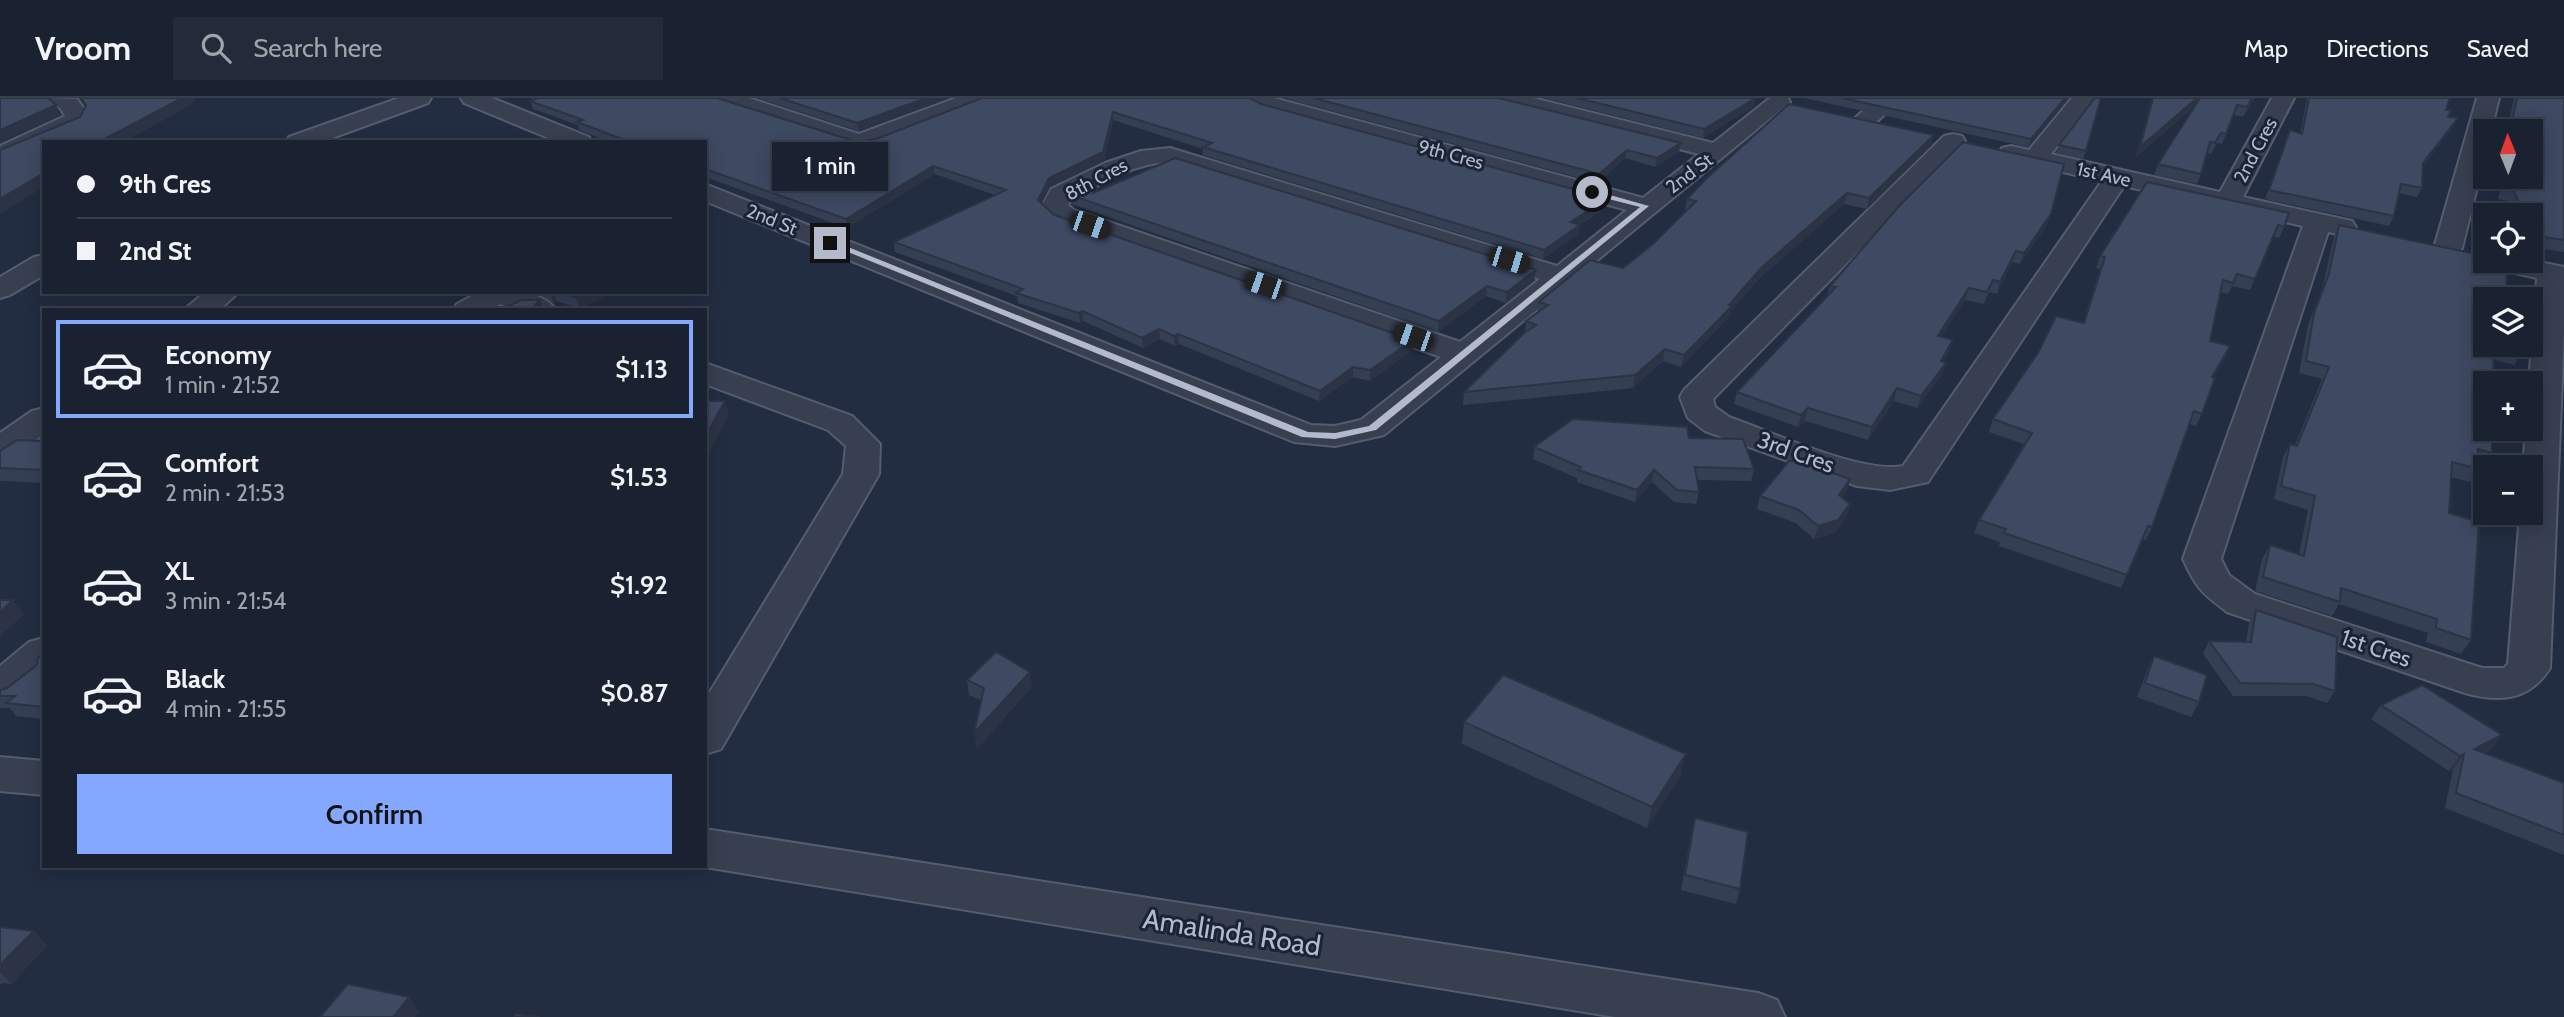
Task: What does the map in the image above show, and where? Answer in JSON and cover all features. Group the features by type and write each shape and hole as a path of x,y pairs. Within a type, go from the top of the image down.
{"street":[{"path":"0,155 76,120 77,116 69,104 57,98"},
{"path":"304,140 420,98"},
{"path":"472,98 575,140"},
{"path":"726,98 858,141 868,140 976,98"},
{"name":"9th Cres","path":"1262,98 1260,100 1270,105 1645,206"},
{"path":"1505,98 1718,151"},
{"path":"1890,127 1852,119 1891,98"},
{"path":"2035,158 2084,98"},
{"name":"2nd Cres","path":"2228,201 2283,98"},
{"path":"2473,255 2435,246 2488,98"},
{"name":"2nd St","path":"707,193 1306,435 1335,436 1372,428 1645,206 1780,103"},
{"name":"1st Ave","path":"1964,143 2370,233"},
{"name":"3rd Cres","path":"1964,143 1696,397 1699,411 1717,424 1857,475 1891,479 1916,474 2117,177"},
{"name":"8th Cres","path":"1463,354 1065,216 1054,207 1060,195 1132,159 1170,155 1561,276"},
{"name":"1st Cres","path":"2318,222 2202,559 2213,583 2241,603 2480,683 2515,682 2529,668 2558,275"},
{"path":"0,262 42,262"},
{"path":"0,289 42,263"},
{"path":"202,308 222,294"},
{"path":"472,308 496,294"},
{"path":"501,294 536,308"},
{"path":"707,374 840,423 863,444 860,474 707,735"},
{"path":"0,449 42,419"},
{"path":"0,689 42,654"},
{"path":"0,774 42,778"},
{"name":"Amalinda Road","path":"707,848 1758,1017"}],"building":[{"path":"0,98 48,98 56,105 0,130"},
{"path":"81,98 182,98 103,140 42,140 42,174 0,199 0,150 80,117 86,105"},
{"path":"538,98 717,98 857,142 876,139 982,98 1250,98 1261,104 1580,191 1578,192 1604,200 1571,222 1580,225 1544,250 1203,147 1212,143 1113,112 1103,152 1049,178 1038,200 1054,215 1413,340 1370,370 1353,367 1320,391 1178,334 1174,336 1159,329 1142,338 1082,311 1079,313 1016,293 1023,289 894,242 1006,190 933,166 846,219 707,170 707,140 625,140 577,122 583,120 530,101"},
{"path":"780,98 926,98 857,123"},
{"path":"1314,98 1499,98 1681,143 1657,158 1627,150 1599,174"},
{"path":"1577,98 1756,98 1704,129"},
{"path":"1842,98 2065,98 2031,139"},
{"path":"2095,98 2101,98 2086,151 2059,145"},
{"path":"2153,98 2197,98 2140,147"},
{"path":"2200,98 2252,98 2247,107 2237,105 2226,134 2221,133 2215,143 2210,142 2201,174 2158,164"},
{"path":"2309,98 2450,98 2446,110 2451,110 2448,117 2458,118 2423,163 2422,188 2401,184 2394,216 2269,190 2290,130 2302,134"},
{"path":"2517,98 2564,98 2564,240 2543,237 2543,203 2518,203 2514,191 2507,189 2543,189 2543,119 2513,119"},
{"path":"1789,104 1934,135 1869,198 1847,193 1761,268 1729,305 1732,306 1684,355 1665,349 1635,375 1464,392 1524,333 1536,325 1526,321 1548,305 1539,302 1590,260 1623,268 1653,244 1696,201 1687,199 1706,179"},
{"path":"1963,142 2064,164 2051,214 2024,253 2016,251 2000,282 1993,280 1987,292 1969,288 1938,336 1953,340 1941,361 1946,363 1921,396 1897,388 1872,427 1808,408 1801,415 1737,392 1836,287 1830,286 1900,205"},
{"path":"1175,158 1536,270 1507,292 1487,286 1439,321 1070,195 1097,179 1093,193"},
{"path":"2147,182 2289,213 2284,227 2278,225 2255,279 2237,274 2233,283 2223,280 2210,341 2230,346 2212,377 2215,378 2202,414 2194,411 2152,527 2148,526 2127,575 2004,533 2006,529 1979,520 2032,433 1993,419 2039,351 2056,316 2084,323 2105,257 2100,256"},
{"path":"2339,225 2473,253 2473,273 2506,273 2507,287 2473,287 2473,357 2494,357 2493,371 2473,371 2473,441 2492,441 2492,453 2478,449 2478,455 2473,455 2473,468 2452,462 2449,513 2473,520 2473,525 2479,525 2471,640 2436,628 2437,619 2341,588 2340,602 2263,577 2270,545 2304,556 2315,496 2281,486 2290,444 2297,446 2329,367 2306,361 2314,313 2329,274"},
{"path":"521,300 540,300 532,308 505,308"},
{"path":"707,401 725,401 707,433"},
{"path":"1573,419 1687,427 1689,438 1743,439 1754,469 1695,467 1699,492 1677,490 1654,470 1637,490 1578,470 1581,467 1534,447"},
{"path":"17,440 42,441 42,470 0,468 0,451"},
{"path":"1789,461 1797,461 1850,479 1839,495 1850,504 1838,520 1818,526 1799,510 1760,496"},
{"path":"0,600 13,600 0,612"},
{"path":"2256,610 2337,637 2335,691 2313,684 2240,683 2209,641 2251,642"},
{"path":"996,652 1030,672 974,733 984,688 967,680"},
{"path":"2154,656 2207,675 2199,702 2145,683"},
{"path":"38,657 42,657 42,707 6,703 15,696 0,696 0,690 7,688 37,665"},
{"path":"1503,675 1686,754 1652,807 1464,722"},
{"path":"2422,685 2502,735 2474,749 2564,783 2564,835 2456,793 2464,754 2460,756 2381,705"},
{"path":"1695,818 1748,832 1740,889 1685,875"},
{"path":"0,927 34,931 0,965"},
{"path":"348,984 409,997 393,1017 320,1017"},
{"path":"516,1014 540,1017 514,1017"}],"route":[{"path":"830,243 1306,435 1335,436 1372,428 1645,206 1592,192"}]}
